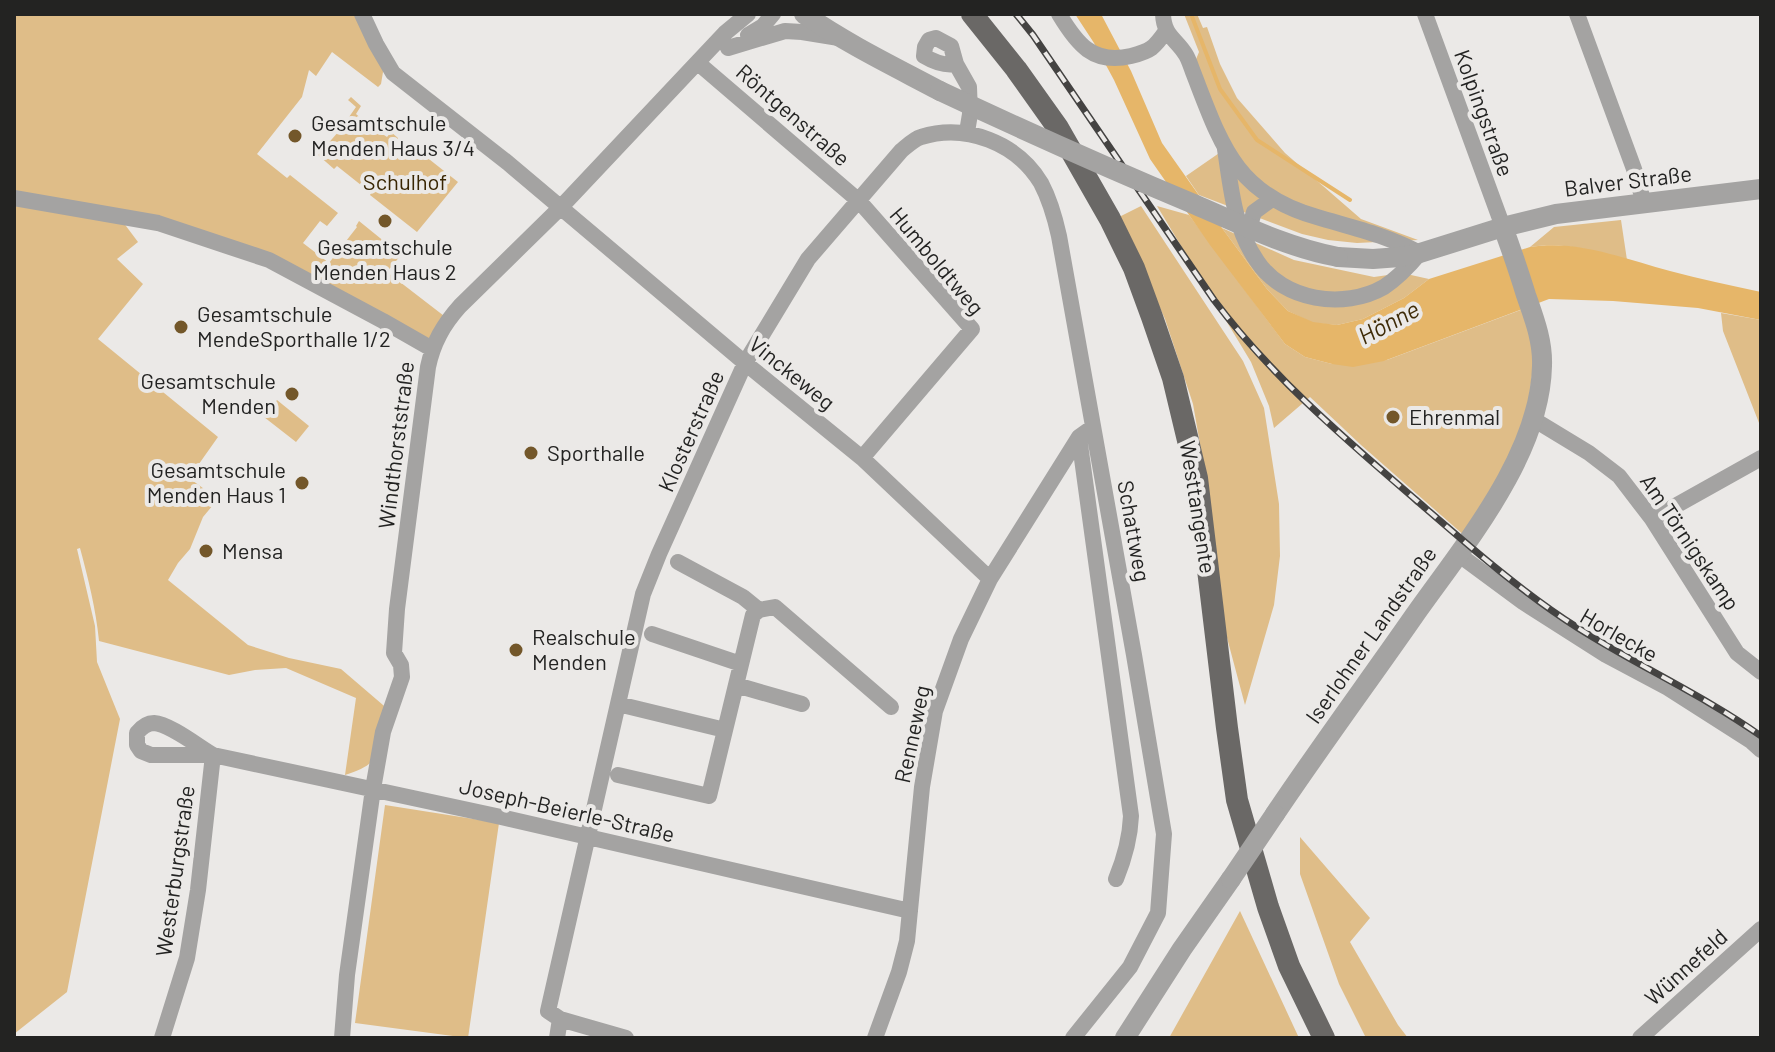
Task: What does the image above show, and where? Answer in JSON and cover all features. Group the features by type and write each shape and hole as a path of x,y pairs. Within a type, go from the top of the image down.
{"main road":[{"name":"Westtangente","path":"972,14 1058,128 1134,268 1173,378 1197,478 1230,752 1243,826 1289,966 1324,1038"}],"street":[{"name":"Vinckeweg","path":"362,14 393,73 561,207 862,458 990,579"},
{"name":"Windthorststraße","path":"342,1038 347,975 373,789 383,732 402,677 401,665 394,653 397,609 432,349 454,312 561,207 698,63 732,21 748,14"},
{"name":"Windthorststraße","path":"698,63 763,26 773,14"},
{"name":"Balver Straße","path":"804,14 840,38 940,91 1271,237 1316,253 1373,259 1420,253 1556,214 1761,189"},
{"path":"1059,14 1079,42 1100,58 1117,59 1153,50 1166,31"},
{"path":"1163,14 1166,31 1186,56 1225,149 1235,210 1257,262 1282,285 1295,292 1326,299 1355,297 1378,289 1402,273 1420,253 1397,241 1295,210 1272,199 1260,191 1225,149"},
{"name":"Kolpingstraße","path":"1425,14 1503,227"},
{"path":"1577,14 1644,203"},
{"name":"Windthorststraße","path":"728,48 785,31 840,38"},
{"name":"Röntgenstraße","path":"698,63 859,201"},
{"path":"956,64 969,87 967,132"},
{"name":"Klosterstraße","path":"560,1019 548,1011 643,594 745,363 808,259 901,151 919,138 967,132"},
{"name":"Schattweg","path":"967,132 1002,147 1029,168 1048,196 1059,236 1086,432 1131,816 1126,854 1116,879"},
{"path":"14,198 158,223 269,260 432,349"},
{"path":"1246,240 1254,212 1272,199"},
{"name":"Humboldtweg","path":"859,201 972,329 862,458"},
{"name":"Iserlohner Landstraße","path":"1125,1038 1275,814 1483,520 1520,453 1538,402 1543,363 1537,327 1503,227"},
{"name":"Am Törnigskamp","path":"1533,419 1589,453 1619,476 1652,519 1737,653 1761,672"},
{"name":"Schattweg","path":"1073,1038 1130,967 1158,913 1164,834 1137,670 1086,432"},
{"name":"Renneweg","path":"875,1038 907,941 922,787 935,711 961,639 990,579 1086,432"},
{"path":"1652,519 1761,458"},
{"name":"Horlecke","path":"1458,554 1523,602 1606,655 1668,688 1761,750"},
{"path":"678,562 743,597 759,610"},
{"path":"618,775 709,796 753,615 759,610 775,607 891,707"},
{"path":"652,634 741,664"},
{"path":"736,685 802,704"},
{"path":"618,704 725,730"},
{"name":"Joseph-Beierle-Straße","path":"213,755 910,911"},
{"name":"Westerburgstraße","path":"162,1038 187,958 213,755"},
{"name":"Wünnefeld","path":"1640,1038 1761,929"},
{"path":"557,1038 560,1019 626,1038"}],"green space":[{"path":"14,14 362,14 385,60 381,84 378,87 332,52 316,76 309,70 302,97 257,154 287,178 290,175 338,213 327,226 320,221 303,243 329,263 359,221 401,255 387,272 448,319 432,349 269,260 120,218 138,242 117,259 143,284 98,339 218,437 189,478 218,499 203,517 190,549 168,580 248,645 341,669 390,711 379,752 368,765 345,775 356,698 286,668 229,675 99,641 89,582 80,548 77,549 95,626 97,662 120,719 67,992 14,1034"},
{"path":"1184,14 1197,14 1203,28 1207,27 1220,64 1237,98 1285,153 1361,219 1418,240 1357,243 1328,240 1302,234 1199,195 1186,176 1225,149 1192,69 1199,52"},
{"name":"Schulhof","path":"351,97 361,106 356,114 373,129 378,123 384,129 381,133 387,137 391,132 458,182 417,232 337,166 334,169 318,155 339,131 330,124 333,120 342,127 356,107 348,100"},
{"path":"1141,206 1243,361 1264,408 1279,504 1280,556 1274,605 1245,705 1226,634 1193,404 1165,319 1119,217"},
{"path":"1157,206 1189,215 1285,344 1305,357 1332,364 1387,360 1526,308 1536,345 1525,428 1466,537 1310,397 1274,428 1269,406 1251,362"},
{"path":"1621,220 1627,260 1567,246 1530,247 1554,227"},
{"path":"1222,228 1294,260 1374,277 1402,273 1429,279 1404,298 1363,319 1337,325 1313,323 1288,311 1267,289"},
{"path":"1721,313 1761,320 1761,428 1723,331"},
{"path":"277,400 309,426 296,442 264,417"},
{"path":"385,805 499,823 468,1038 355,1023"},
{"path":"1300,837 1370,918 1350,942 1408,1038 1366,1038 1339,984 1300,874"},
{"path":"1240,911 1299,1038 1169,1038"}],"water":[{"name":"Hönne","path":"1075,14 1101,14 1131,71 1162,143 1267,289 1288,311 1313,322 1337,325 1363,319 1404,298 1429,279 1530,247 1548,245 1583,248 1761,292 1761,320 1698,308 1549,299 1384,361 1353,367 1305,357 1285,344 1150,159 1114,80"}],"waterway":[{"path":"1191,14 1220,89 1257,140 1350,200"}],"railway":[{"path":"1016,14 1214,300 1259,355 1309,405 1455,534 1536,599 1578,628 1761,736"}],"place":[{"name":"Gesamtschule Menden Haus 3/4","path":"295,136"},
{"name":"Gesamtschule Menden Haus 2","path":"385,221"},
{"name":"Gesamtschule MendeSporthalle 1/2","path":"181,327"},
{"name":"Gesamtschule Menden","path":"292,394"},
{"name":"Ehrenmal","path":"1393,417"},
{"name":"Sporthalle","path":"531,453"},
{"name":"Gesamtschule Menden Haus 1","path":"302,483"},
{"name":"Mensa","path":"206,551"},
{"name":"Realschule Menden","path":"516,650"}]}
